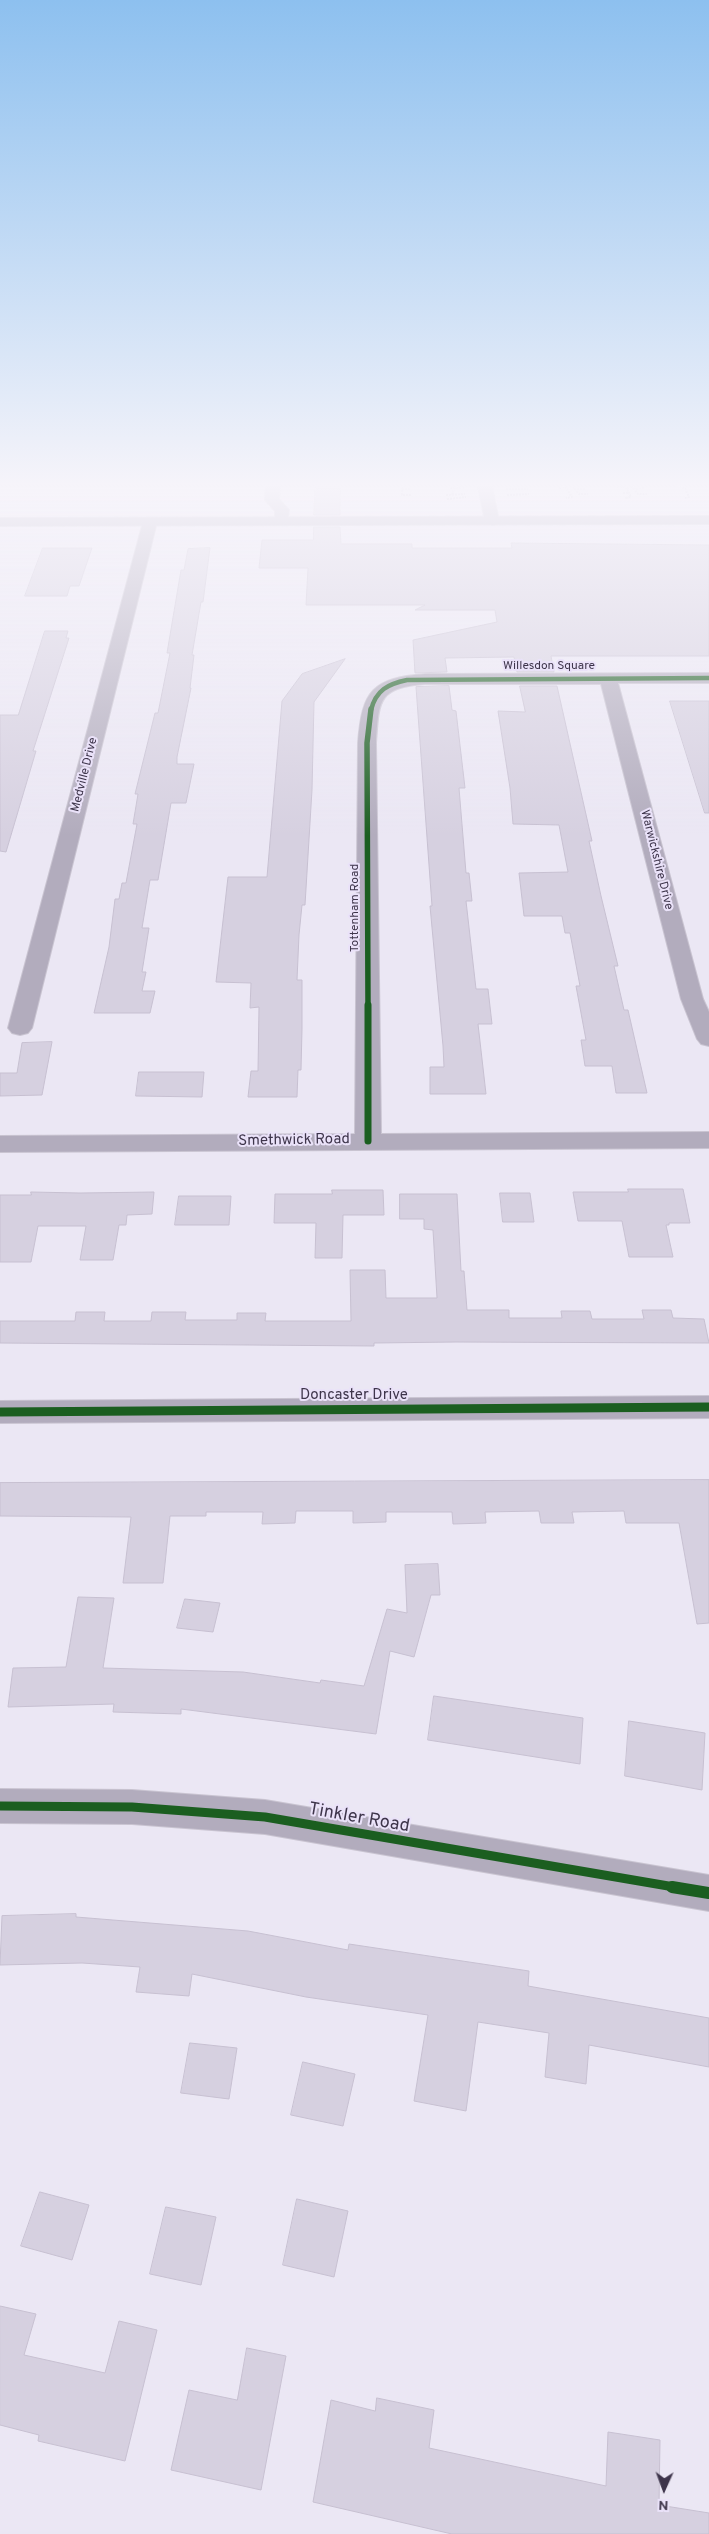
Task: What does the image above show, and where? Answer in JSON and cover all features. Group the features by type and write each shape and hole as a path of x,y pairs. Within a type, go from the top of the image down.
{"street":[{"name":"Medville Drive","path":"20,1028 130,599"},
{"name":"Warwickshire Drive","path":"608,678 692,999 709,1039"},
{"name":"Willesdon Square","path":"389,684 425,679 709,678"},
{"name":"Tottenham Road","path":"368,1141 367,743 371,703 374,696 389,684"},
{"name":"Smethwick Road","path":"0,1144 709,1140"},
{"name":"Doncaster Drive","path":"0,1412 709,1407"},
{"name":"Tinkler Road","path":"0,1806 100,1805 201,1810 256,1816 709,1893"}],"building":[{"path":"176,599 203,599 203,602 201,602 192,655 194,655 191,688 177,757 177,764 194,764 186,803 171,803 158,880 150,880 142,928 149,928 142,972 146,972 142,991 155,991 150,1013 94,1013 109,947 115,899 119,899 122,883 126,883 137,824 133,824 138,794 135,794 155,713 158,713 170,653 167,653"},
{"path":"306,599 709,599 709,656 551,656 554,672 517,672 514,657 445,658 447,672 415,673 413,640 497,622 495,610 415,610 425,605 306,605"},
{"path":"45,631 68,631 66,638 69,638 33,751 36,751 6,852 0,851 0,715 18,715"},
{"path":"345,659 314,702 312,790 305,905 302,905 297,980 302,980 302,1029 301,1070 298,1070 297,1097 248,1097 251,1071 258,1071 259,1007 250,1008 251,983 216,982 228,877 267,877 282,701 302,674"},
{"path":"449,686 452,710 456,711 465,788 459,788 466,873 469,873 472,901 466,901 476,989 488,989 492,1024 478,1024 486,1094 430,1094 430,1067 444,1067 430,906 432,906 416,687"},
{"path":"520,686 557,686 592,841 589,841 618,966 614,966 624,1010 628,1010 647,1093 616,1093 612,1066 585,1066 581,1040 586,1040 576,986 580,986 570,933 565,933 562,916 524,916 519,873 568,872 559,825 513,824 510,788 498,711 525,712"},
{"path":"670,701 709,701 709,813 705,813"},
{"path":"52,1042 42,1095 0,1096 0,1073 17,1073 22,1043"},
{"path":"139,1072 204,1072 202,1097 136,1096"},
{"path":"628,1189 683,1189 690,1223 669,1223 669,1225 666,1225 673,1257 629,1257 622,1221 578,1221 573,1192 628,1192"},
{"path":"332,1190 383,1190 384,1215 343,1215 342,1258 315,1258 316,1223 274,1223 275,1194 332,1194"},
{"path":"31,1192 154,1192 152,1214 127,1215 126,1225 119,1225 113,1260 80,1260 86,1226 38,1226 31,1262 0,1262 0,1195 31,1195"},
{"path":"500,1193 530,1193 534,1222 503,1222"},
{"path":"400,1194 457,1194 461,1271 464,1271 467,1310 509,1310 509,1318 562,1318 561,1311 590,1311 592,1319 644,1319 642,1310 671,1310 673,1318 704,1319 709,1343 456,1342 374,1343 374,1346 0,1343 0,1321 75,1321 76,1312 105,1312 104,1321 151,1321 152,1312 186,1312 185,1320 237,1320 237,1313 266,1313 265,1321 351,1321 350,1270 385,1270 386,1298 437,1298 433,1230 424,1229 424,1219 400,1219"},
{"path":"179,1196 231,1196 229,1225 175,1225"},
{"path":"709,1480 709,1623 697,1624 679,1523 626,1523 624,1511 572,1512 574,1523 541,1523 539,1511 485,1512 486,1523 453,1524 452,1512 386,1512 386,1522 353,1523 353,1511 296,1511 295,1523 262,1524 263,1512 206,1512 206,1516 170,1516 163,1583 123,1583 131,1517 0,1516 0,1483"},
{"path":"438,1564 440,1595 431,1595 414,1657 390,1651 376,1734 181,1709 181,1714 113,1712 114,1704 8,1707 13,1668 66,1667 78,1597 114,1598 103,1668 243,1672 320,1683 321,1680 364,1686 387,1609 407,1613 405,1565"},
{"path":"185,1599 220,1603 213,1632 177,1628"},
{"path":"434,1696 583,1718 580,1764 428,1740"},
{"path":"629,1721 705,1733 702,1790 625,1776"},
{"path":"76,1914 76,1917 248,1931 348,1950 349,1944 529,1971 528,1986 709,2018 709,2067 589,2045 586,2084 545,2077 549,2033 478,2022 466,2111 414,2101 428,2015 306,1997 192,1974 189,1996 136,1992 140,1967 82,1963 0,1965 2,1916"},
{"path":"190,2043 237,2048 229,2099 181,2093"},
{"path":"303,2062 355,2074 343,2126 291,2115"},
{"path":"40,2192 89,2205 72,2260 21,2246"},
{"path":"297,2199 348,2211 334,2277 283,2265"},
{"path":"166,2207 216,2217 201,2285 150,2274"},
{"path":"0,2306 36,2314 24,2355 105,2373 119,2321 157,2330 125,2461 38,2441 39,2435 0,2425"},
{"path":"247,2348 286,2356 261,2490 171,2470 189,2390 237,2400"},
{"path":"377,2398 434,2410 429,2448 606,2486 608,2432 660,2440 659,2505 709,2513 709,2534 452,2534 313,2502 331,2400 375,2411"}],"cycle path":[{"path":"368,1141 367,743 370,713 377,694 384,687 394,683 425,679 709,678"},
{"path":"0,1412 709,1407"},
{"path":"0,1806 132,1807 265,1817 709,1893"}]}
